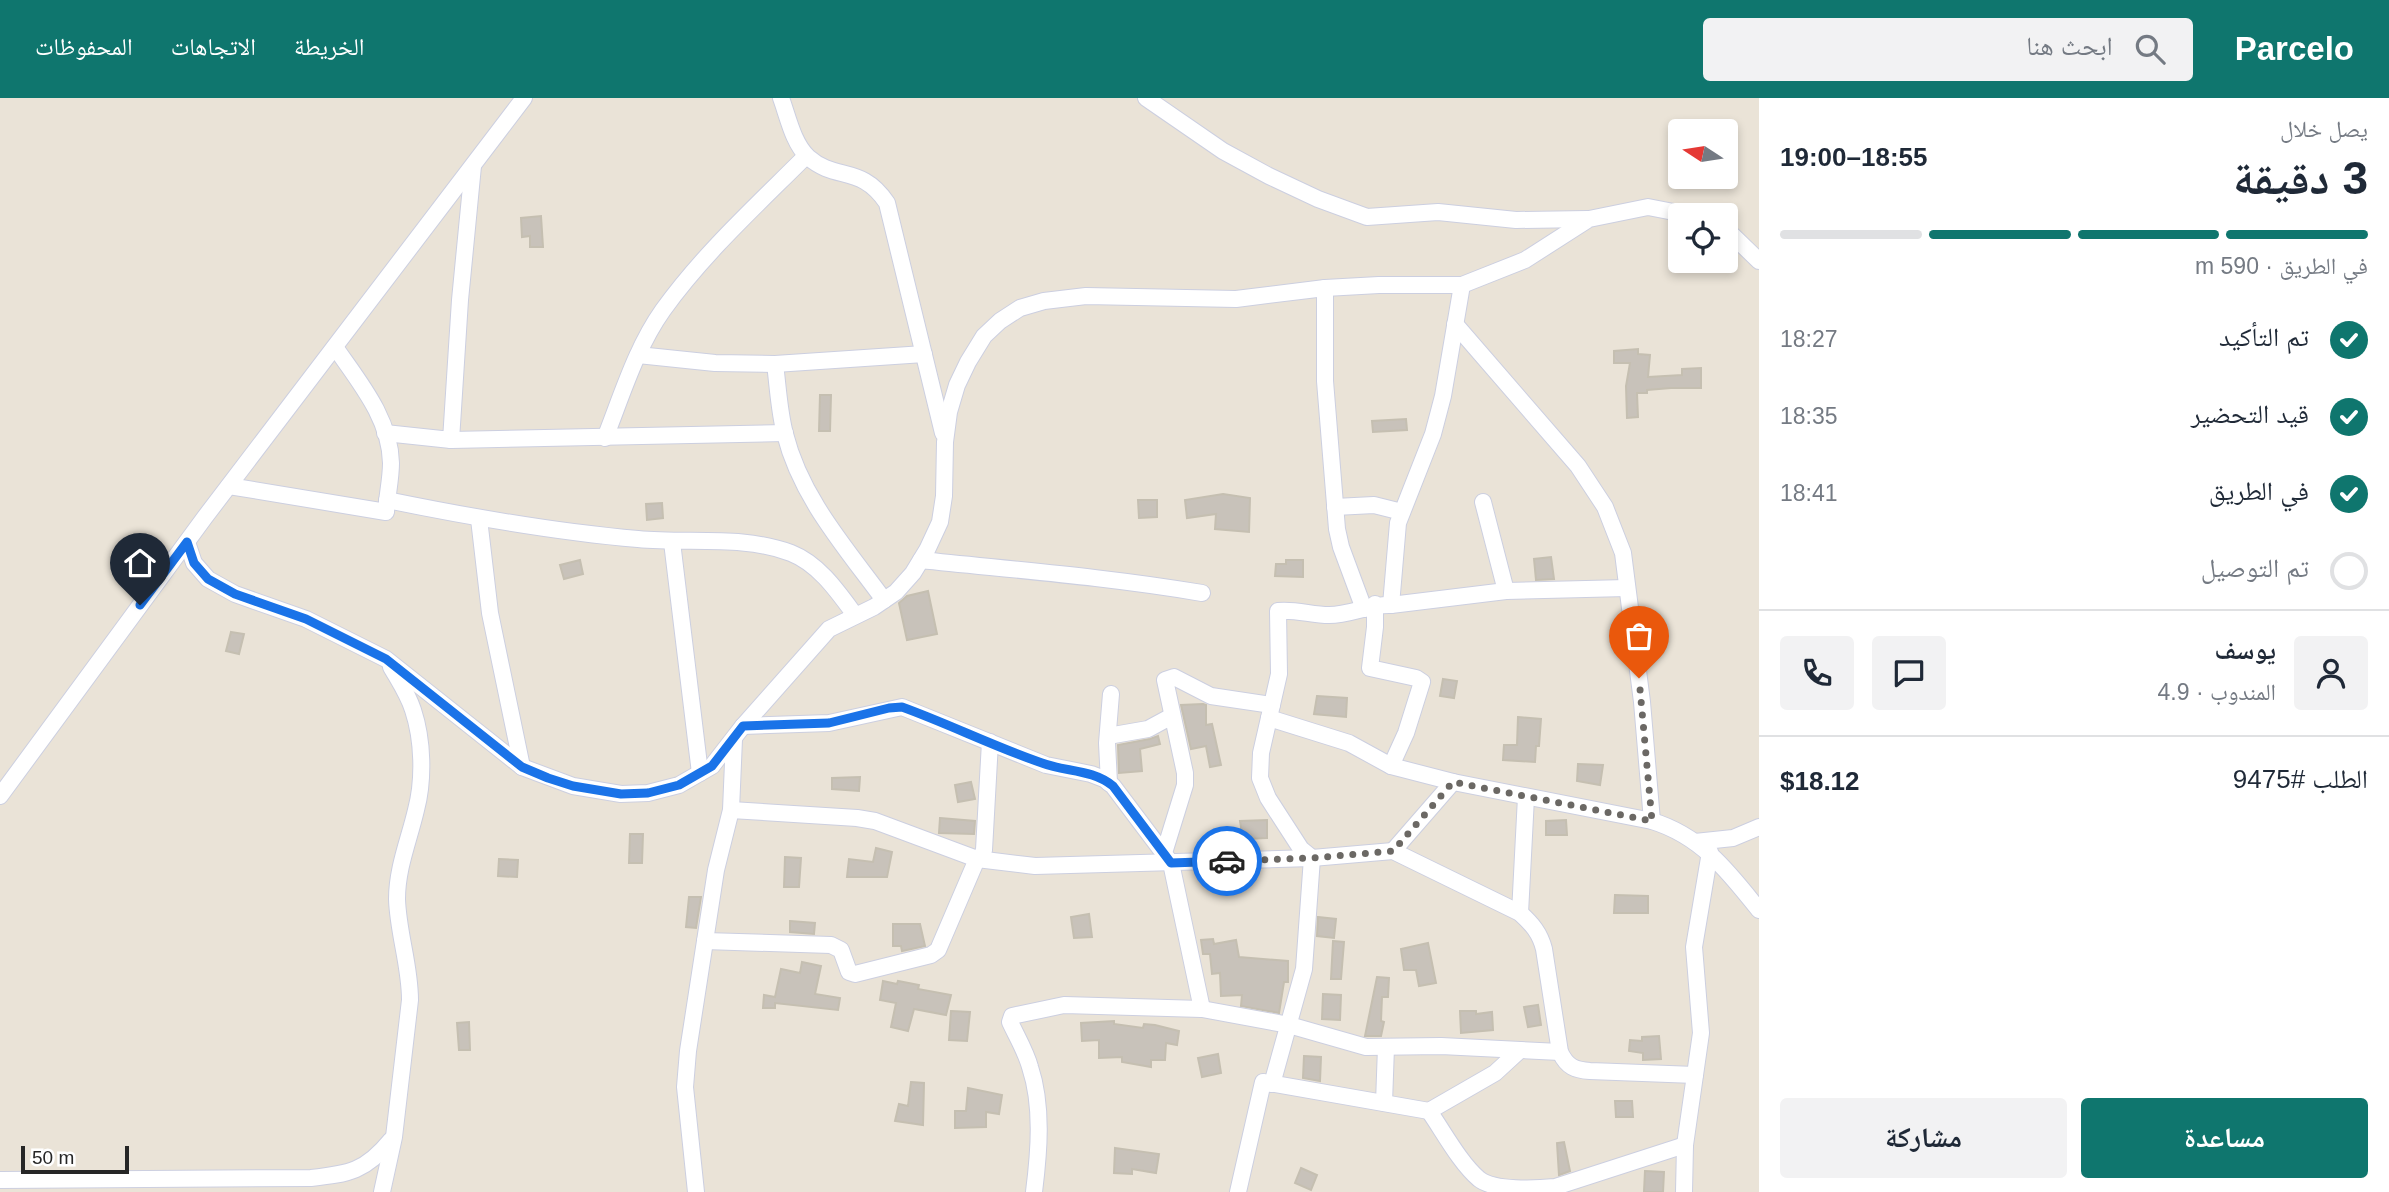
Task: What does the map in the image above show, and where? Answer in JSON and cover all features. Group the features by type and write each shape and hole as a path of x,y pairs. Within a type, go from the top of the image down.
{"street":[{"path":"0,796 229,486 524,98"},
{"path":"781,98 795,139 806,156 820,166 864,179 878,189 887,203 945,442"},
{"path":"1146,98 1223,150 1269,176 1318,199 1367,217 1438,212 1516,220 1589,219 1648,207 1668,211"},
{"path":"605,438 638,355 662,311 744,217 806,156"},
{"path":"450,440 473,165"},
{"path":"187,542 194,563 208,579 235,594 306,619 386,659 522,767 573,786 621,794 648,793 679,785 712,766 829,629 896,592 920,560 940,522 944,496 945,442 949,412 957,385 984,336 1020,308 1044,301 1086,296 1236,299 1325,288 1462,285 1525,260 1589,219"},
{"path":"1738,241 1759,261"},
{"path":"1391,766 1406,733 1422,682 1420,679 1370,668 1376,606 1402,512 1433,434 1443,396 1462,285"},
{"path":"1325,288 1325,381 1335,507 1341,547 1376,606"},
{"path":"1455,324 1578,466 1605,507 1623,553 1642,702 1652,821"},
{"path":"229,486 386,512 391,462 385,433 373,401 335,347"},
{"path":"638,355 715,363 775,364 924,354"},
{"path":"775,364 785,433 806,491 816,510 884,600"},
{"path":"385,433 450,440 785,433"},
{"path":"387,500 479,519 588,535 769,546 794,554 813,567 834,586 855,615"},
{"path":"1483,502 1506,590"},
{"path":"1335,507 1374,505 1402,512"},
{"path":"479,519 491,613 522,767"},
{"path":"672,542 700,773"},
{"path":"920,560 1057,572 1202,593"},
{"path":"1312,858 1301,849 1262,786 1260,778 1261,753 1279,665 1278,611 1328,615 1376,606 1506,590 1627,587"},
{"path":"382,1192 394,1136 410,978 397,898 400,869 417,808 420,786 420,750 414,711 386,659"},
{"path":"1168,858 1185,785 1185,773 1165,680 1171,676 1211,695 1270,711 1349,743 1391,766 1453,782 1673,827 1710,852 1759,910"},
{"path":"1109,783 1111,694"},
{"path":"739,732 829,723 902,707 1046,765 1091,774 1109,783 1168,858 1202,1009"},
{"path":"1108,736 1148,729 1172,716"},
{"path":"696,1192 685,1087 688,1051 716,870 731,810 739,732"},
{"path":"705,941 831,945 841,950 849,972 855,974 931,956 942,945 977,859 984,850 990,742"},
{"path":"1393,851 1453,782"},
{"path":"1520,913 1527,796"},
{"path":"731,810 875,821 977,859 1035,866 1168,858 1312,858 1393,851 1520,913 1541,936 1560,1052 1564,1062 1575,1070 1695,1074"},
{"path":"1695,842 1733,838 1759,827"},
{"path":"1685,1192 1685,1145 1701,1032 1694,947 1710,852"},
{"path":"1272,1084 1304,969 1312,858"},
{"path":"1034,1192 1039,1145 1035,1089 1030,1066 1010,1022 1012,1016 1064,1005 1202,1009 1289,1025 1366,1047 1441,1046 1560,1052"},
{"path":"1384,1103 1386,1047"},
{"path":"1238,1192 1262,1083 1429,1111 1495,1073 1520,1050"},
{"path":"1429,1111 1470,1169 1480,1180 1492,1185 1537,1189 1555,1187 1685,1145"},
{"path":"0,1180 311,1178 343,1174 364,1167 378,1156 394,1136"}],"building":[{"path":"541,216 543,247 530,247 530,236 522,237 521,218"},
{"path":"1638,349 1638,354 1650,355 1648,377 1682,375 1682,369 1701,368 1701,388 1671,388 1637,393 1638,417 1627,418 1626,386 1630,363 1614,363 1614,351"},
{"path":"820,395 831,395 830,431 819,431"},
{"path":"1406,419 1407,430 1373,432 1372,421"},
{"path":"1223,494 1250,498 1249,532 1215,529 1216,514 1187,518 1185,500"},
{"path":"1138,500 1157,500 1157,517 1139,518"},
{"path":"662,503 663,518 647,520 646,504"},
{"path":"1551,557 1554,579 1536,580 1534,559"},
{"path":"580,560 583,574 564,579 560,565"},
{"path":"1286,560 1303,560 1303,577 1275,576 1276,564 1286,564"},
{"path":"928,591 937,634 907,640 899,603 907,596"},
{"path":"231,632 244,634 239,654 226,651"},
{"path":"1443,679 1457,681 1454,698 1440,696"},
{"path":"1317,696 1347,698 1346,717 1314,714"},
{"path":"1181,705 1206,705 1206,725 1212,724 1221,765 1210,767 1206,746 1191,749"},
{"path":"1518,717 1541,719 1535,762 1503,760 1504,745 1517,745"},
{"path":"1158,736 1160,744 1140,749 1142,771 1119,773 1118,745"},
{"path":"1578,764 1603,765 1600,785 1577,781"},
{"path":"860,777 859,791 832,789 832,778"},
{"path":"971,782 975,799 958,802 955,785"},
{"path":"940,818 975,821 974,834 939,833"},
{"path":"1267,820 1267,838 1243,839 1240,821"},
{"path":"1566,820 1567,835 1546,835 1546,821"},
{"path":"630,834 643,834 642,863 629,863"},
{"path":"876,848 892,852 887,877 847,877 849,859 873,862"},
{"path":"785,857 801,858 799,887 784,887"},
{"path":"499,859 518,860 517,877 498,876"},
{"path":"1615,895 1648,896 1648,913 1614,913"},
{"path":"689,897 701,897 696,928 686,927"},
{"path":"1089,914 1092,937 1074,938 1071,917"},
{"path":"1318,917 1336,919 1334,938 1317,936"},
{"path":"790,921 815,923 814,934 790,932"},
{"path":"893,924 920,924 925,946 902,951 901,946 893,946"},
{"path":"1213,939 1214,944 1236,940 1239,957 1288,961 1288,982 1284,982 1279,1013 1241,1006 1242,995 1221,996 1220,973 1212,974 1210,954 1203,954 1201,940"},
{"path":"1333,941 1344,942 1341,979 1331,979"},
{"path":"1428,943 1436,983 1419,986 1416,970 1404,970 1401,949"},
{"path":"802,962 821,966 815,994 840,998 838,1010 775,1003 775,1008 763,1008 764,995 775,997 781,969 800,973"},
{"path":"1377,977 1389,978 1388,997 1382,997 1381,1021 1384,1022 1381,1036 1365,1036"},
{"path":"883,981 919,985 918,989 951,995 946,1015 914,1009 908,1031 891,1027 896,1003 880,1000"},
{"path":"1323,994 1341,995 1340,1020 1322,1019"},
{"path":"1538,1005 1541,1025 1528,1027 1524,1007"},
{"path":"951,1011 970,1012 967,1041 949,1040"},
{"path":"1460,1011 1476,1011 1476,1014 1492,1012 1493,1030 1461,1033"},
{"path":"1114,1021 1114,1024 1143,1028 1144,1024 1155,1025 1179,1031 1177,1045 1166,1043 1165,1060 1151,1060 1151,1067 1122,1062 1122,1057 1099,1058 1099,1040 1082,1041 1081,1023"},
{"path":"469,1022 470,1050 459,1050 457,1023"},
{"path":"1659,1036 1661,1059 1643,1060 1643,1053 1629,1051 1630,1040 1642,1041 1642,1037"},
{"path":"1218,1054 1221,1073 1202,1077 1198,1058"},
{"path":"1304,1056 1321,1057 1320,1081 1303,1078"},
{"path":"911,1082 924,1083 923,1125 895,1121 899,1104 908,1106"},
{"path":"968,1088 1002,1095 999,1114 986,1112 986,1127 955,1128 955,1111 966,1111"},
{"path":"1615,1101 1632,1101 1633,1117 1616,1117"},
{"path":"1564,1142 1570,1171 1559,1175 1557,1143"},
{"path":"1115,1148 1159,1154 1156,1173 1132,1169 1132,1174 1114,1173"},
{"path":"1301,1168 1317,1175 1311,1190 1295,1183"},
{"path":"1645,1171 1664,1172 1663,1192 1644,1192"}],"way so far":[{"path":"1227,861 1312,858 1393,851 1453,782 1652,821 1639,678"}],"route":[{"path":"140,605 187,542 194,563 208,579 235,594 306,619 386,659 522,767 573,786 621,794 648,793 679,785 712,766 743,726 829,723 902,707 1046,765 1104,779 1113,786 1171,863 1227,861"}]}
